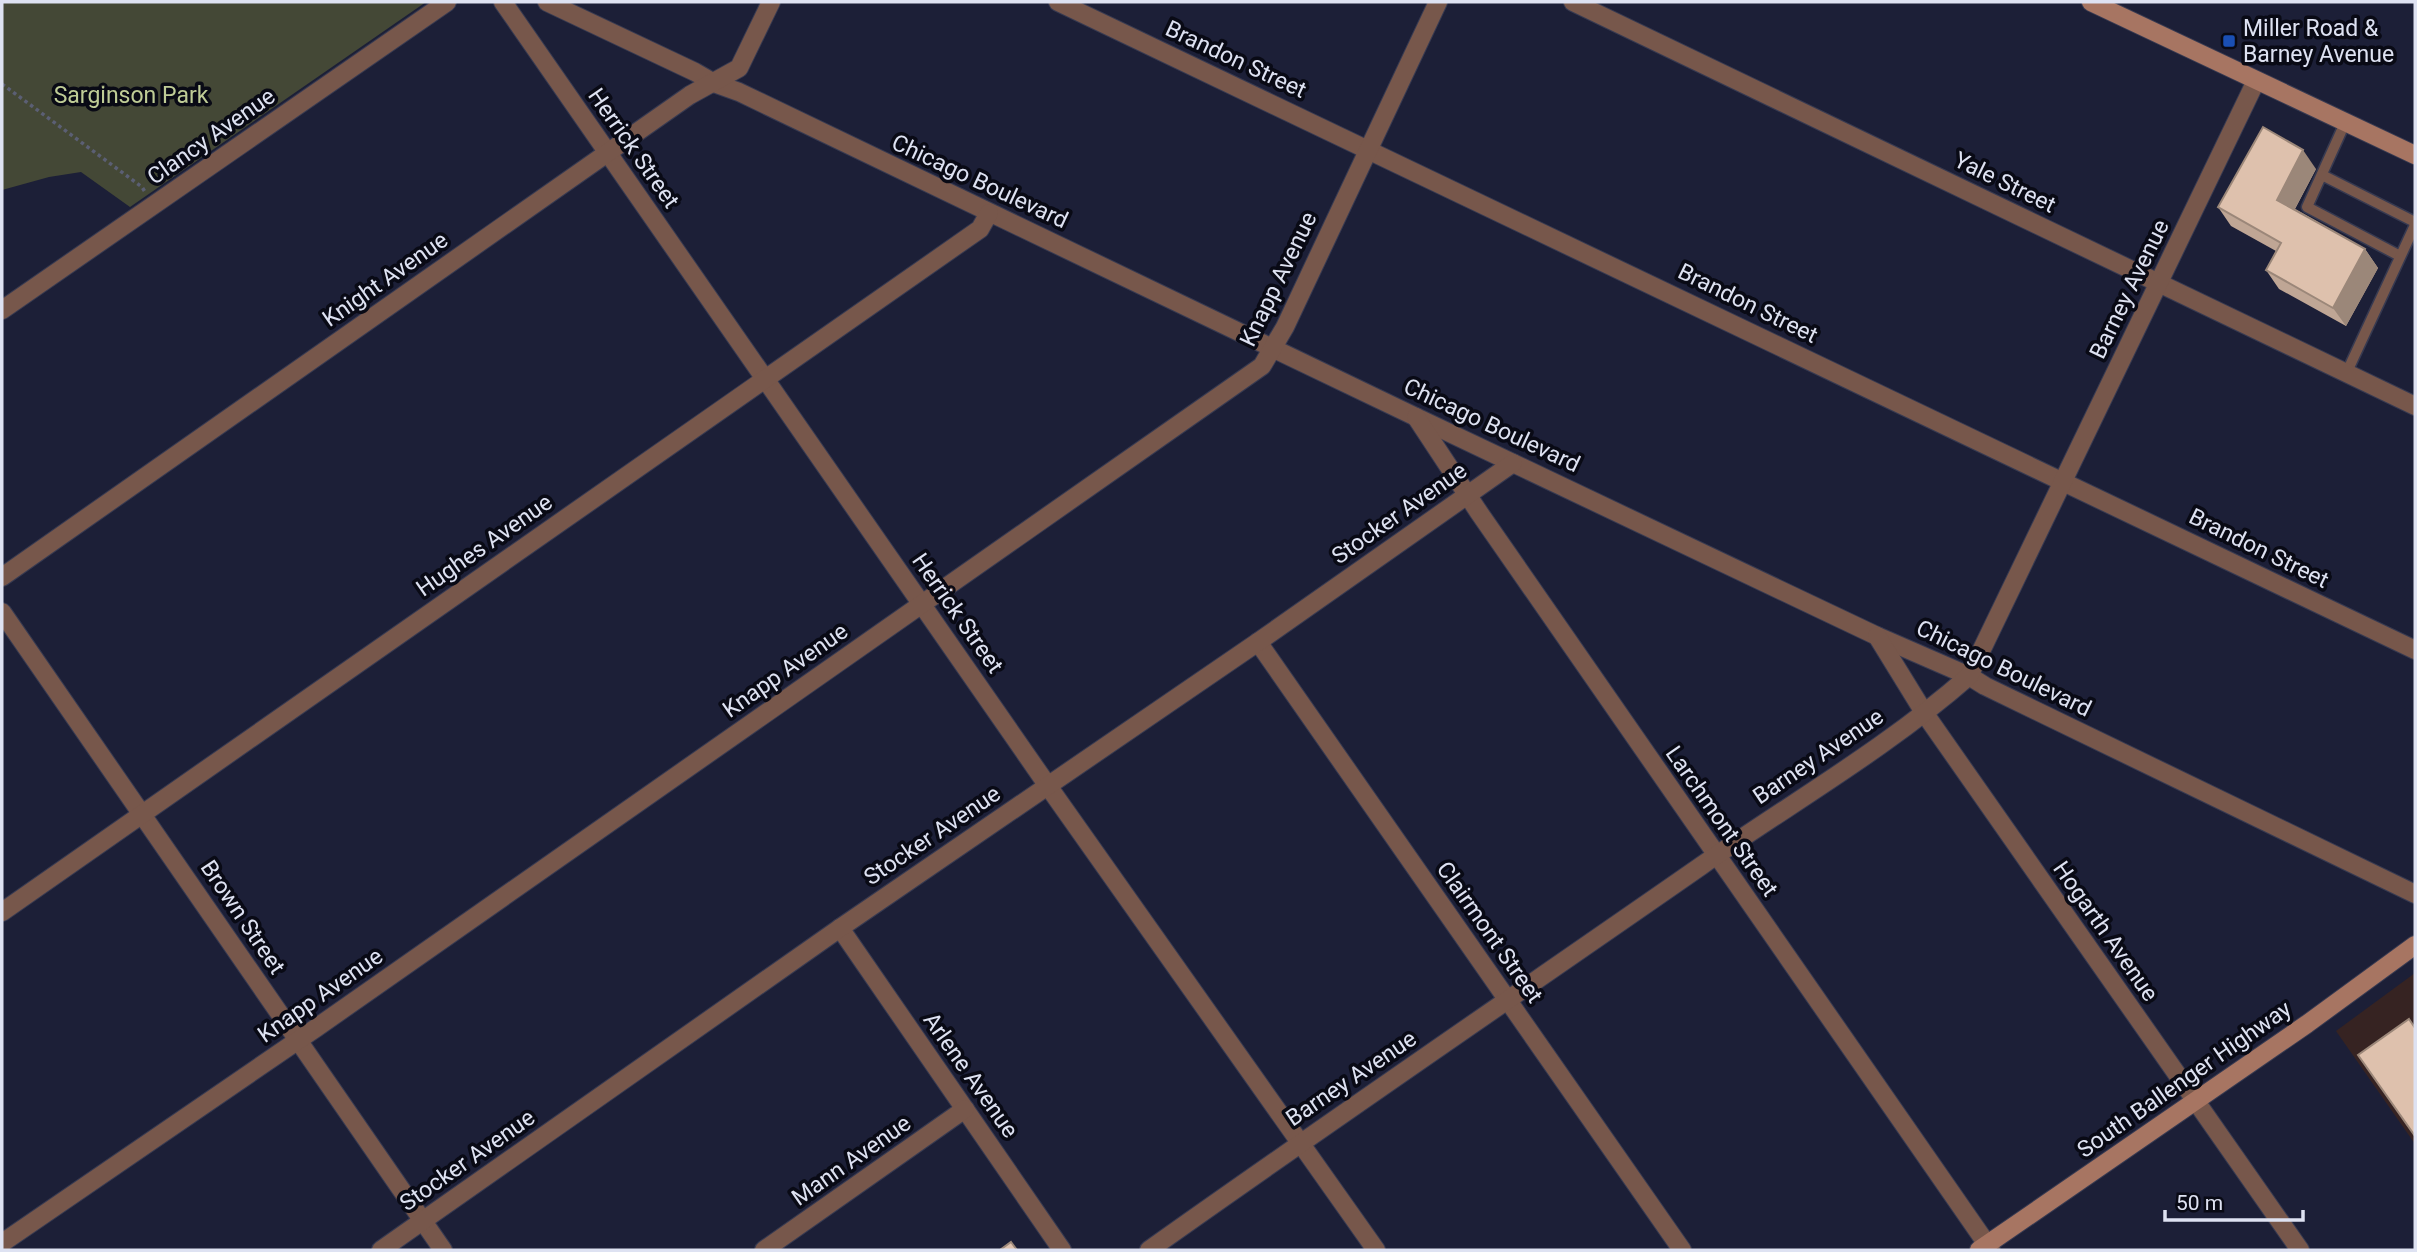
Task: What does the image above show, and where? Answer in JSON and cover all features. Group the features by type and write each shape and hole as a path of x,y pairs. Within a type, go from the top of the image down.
{"main road":[{"path":"2091,2 2415,155"},
{"name":"South Ballenger Highway","path":"1986,1248 2307,1024 2415,945"}],"street":[{"name":"Clancy Avenue","path":"2,310 447,2"},
{"name":"Herrick Street","path":"503,2 1048,786 1376,1250"},
{"name":"Chicago Boulevard","path":"547,2 1877,636 1969,676 1984,686 2415,894"},
{"name":"Knight Avenue","path":"2,577 690,95 739,68 771,2"},
{"name":"Brandon Street","path":"1058,2 2415,650"},
{"name":"Knapp Avenue","path":"2,1243 298,1040 1262,366 1274,348 1438,2"},
{"name":"Yale Street","path":"1573,2 2415,406"},
{"name":"Barney Avenue","path":"1149,1250 1716,855 1925,714 1969,676 2256,80"},
{"name":"Hughes Avenue","path":"2,912 980,229 989,213"},
{"name":"Larchmont Street","path":"1416,417 1986,1248"},
{"name":"Stocker Avenue","path":"381,1250 840,928 1258,642 1513,463"},
{"name":"Brown Street","path":"2,612 443,1250"},
{"name":"Hogarth Avenue","path":"1877,636 1925,714 2300,1250"},
{"name":"Clairmont Street","path":"1258,642 1682,1250"},
{"name":"Arlene Avenue","path":"840,928 1062,1250"},
{"name":"Mann Avenue","path":"764,1250 965,1109"}],"lane":[{"path":"2345,123 2307,207 2400,256"},
{"path":"2322,175 2415,223 2346,374"}],"path":[{"path":"2,85 142,187 154,205"}],"shaded area":[{"path":"2415,973 2415,1144 2336,1031"}],"green space":[{"name":"Sarginson Park","path":"2,2 426,2 130,207 81,172 49,177 2,190"}],"building":[{"path":"2263,127 2303,150 2277,200 2365,249 2333,308 2266,270 2281,243 2218,207"},
{"path":"2409,1019 2415,1028 2415,1136 2358,1055"},
{"path":"1011,1242 1017,1250 1000,1250"}],"place":[{"name":"Miller Road & Barney Avenue","path":"2229,41"}]}
